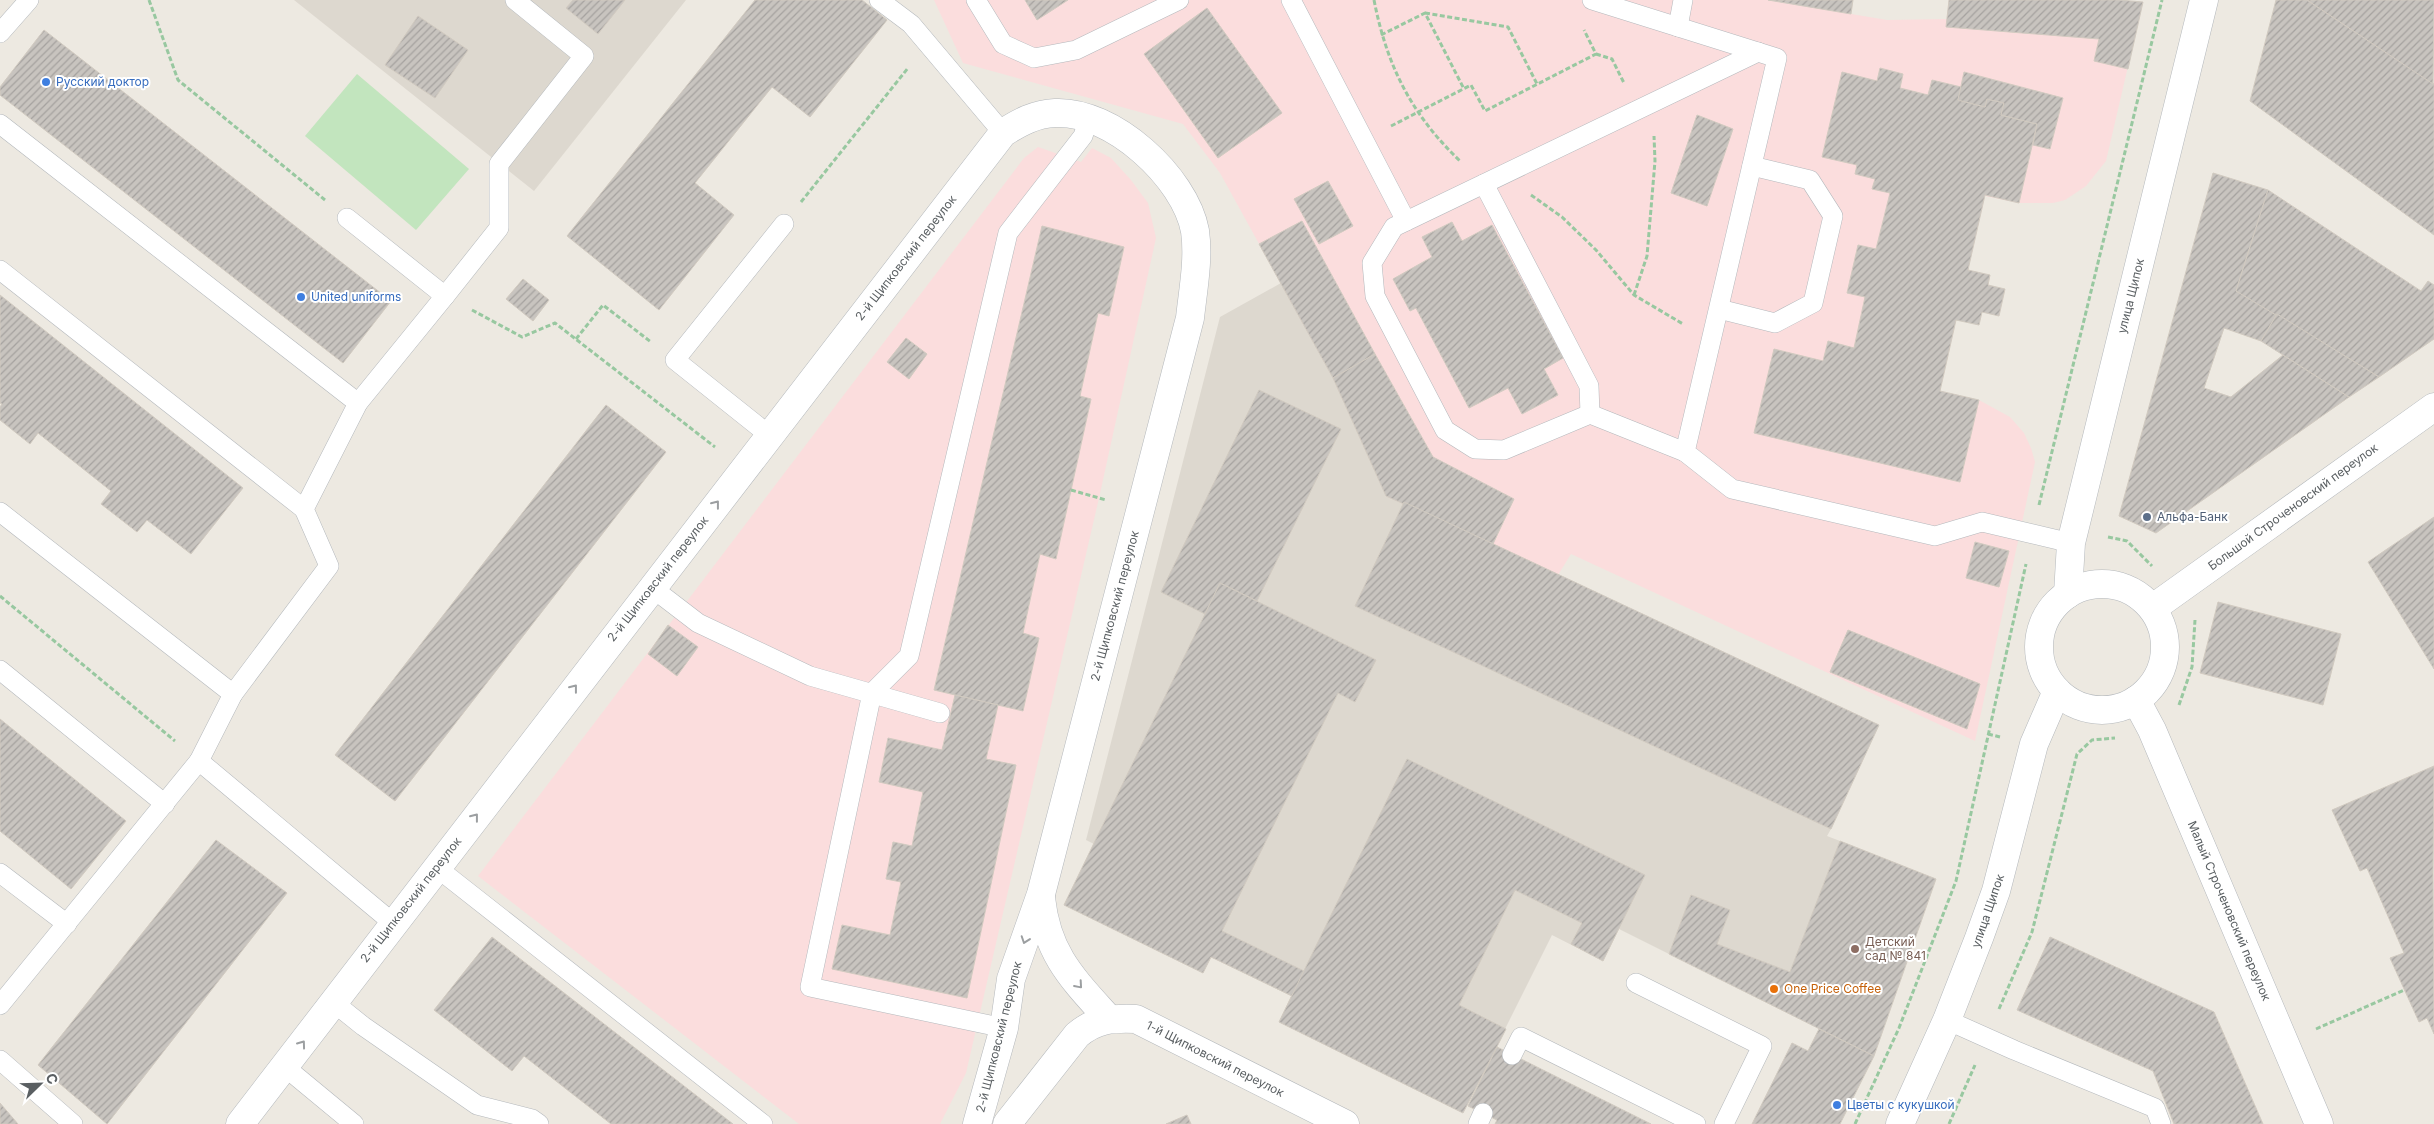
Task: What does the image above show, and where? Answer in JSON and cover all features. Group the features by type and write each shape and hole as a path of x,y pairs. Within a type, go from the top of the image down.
{"street":[{"name":"улица Щипок","path":"2068,594 2071,543 2204,0"},
{"name":"2-й Щипковский переулок","path":"240,1124 1003,133 1026,118 1056,112 1089,118 1126,137 1158,165 1184,201 1195,231 1195,265 1190,318 1040,894 1012,980 1004,1028 977,1124"},
{"name":"Большой Строченовский переулок","path":"2153,608 2434,407"},
{"path":"2104,583 2122,587 2139,595 2153,608 2162,626 2164,640 2162,667 2152,685 2136,700 2117,708 2095,709 2074,703 2057,691 2046,676 2040,658 2039,640 2044,622 2054,606 2068,594 2085,586 2104,583"},
{"name":"улица Щипок","path":"1900,1124 1947,1020 1996,891 2034,744 2057,691"},
{"name":"Малый Строченовский переулок","path":"2136,700 2152,730 2319,1124"},
{"name":"2-й Щипковский переулок","path":"1040,894 1044,923 1055,950 1070,975 1108,1018"},
{"name":"1-й Щипковский переулок","path":"1007,1124 1077,1035 1090,1025 1108,1018 1136,1019 1345,1124"}],"lane":[{"path":"0,33 29,0"},
{"path":"304,509 358,404 499,228 499,164 584,56 515,0"},
{"path":"879,0 911,24 1003,133"},
{"path":"976,0 1003,44 1034,58 1076,50 1179,0"},
{"path":"1291,0 1406,221"},
{"path":"1592,0 1777,58 1685,452"},
{"path":"1678,27 1683,0"},
{"path":"1758,52 1394,227 1372,263 1375,296 1445,430 1475,449 1504,450 1590,414 1685,452 1732,489 1935,536 1982,522 2071,543"},
{"path":"1004,1028 810,986 872,693 909,656 1008,233 1083,136 1089,118"},
{"path":"0,124 358,404"},
{"path":"1719,310 1775,323 1813,303 1833,216 1810,180 1752,166"},
{"path":"1484,184 1589,386 1590,414"},
{"path":"347,218 445,296"},
{"path":"769,435 675,360 784,224"},
{"path":"0,270 304,509 328,566 233,694 199,762 0,1004"},
{"path":"0,512 233,694"},
{"path":"652,588 698,623 810,676 940,712"},
{"path":"0,670 165,804"},
{"path":"199,762 393,923"},
{"path":"436,867 763,1124"},
{"path":"0,873 67,924"},
{"path":"1636,983 1762,1046 1724,1124"},
{"path":"333,1002 363,1026 476,1105 533,1122"},
{"path":"1947,1020 2154,1108 2161,1124"},
{"path":"1512,1054 1521,1037 1696,1124"},
{"path":"0,1060 73,1124"},
{"path":"285,1067 354,1124"}],"path":[{"path":"149,0 178,80 347,218"},
{"path":"1855,1124 1899,1028 1956,882 2032,534 2162,0"},
{"path":"1424,13 1464,89"},
{"path":"1381,35 1424,13 1508,28 1537,84"},
{"path":"1583,27 1596,54"},
{"path":"784,224 927,44"},
{"path":"1364,140 1471,85 1485,111 1596,54 1612,59 1645,106 1655,161 1647,256 1634,295"},
{"path":"445,296 522,336 555,323 715,447"},
{"path":"576,339 603,304 675,360"},
{"path":"1071,490 1109,501"},
{"path":"2103,536 2126,542 2154,568"},
{"path":"0,596 199,762"},
{"path":"1988,734 2000,737"},
{"path":"1948,1124 2032,932 2077,754 2092,740 2119,737"},
{"path":"2311,1031 2404,990"}],"shaded area":[{"path":"294,0 686,0 534,191"},
{"path":"934,0 1768,0 1887,20 1947,19 1949,0 2143,2 2106,161 2086,186 2065,200 2053,203 2019,203 1985,196 1968,270 1990,275 1988,285 2005,289 1999,316 1982,312 1956,320 1940,391 1979,400 2010,417 2024,433 2035,462 1975,741 1571,554 1558,575 1386,496 1333,378 1220,173 1183,124 963,63"},
{"path":"1038,147 1081,162 1092,148 1111,158 1148,203 1156,238 1099,498 966,1073 940,1124 799,1124 478,876 1024,158"},
{"path":"1281,283 1404,502 1356,606 1831,829 1827,836 1840,841 1790,972 1717,944 1730,910 1692,896 1669,954 1619,929 1603,961 1552,935 1463,1113 1279,1022 1291,996 1211,957 1203,973 1064,905 1094,844 1086,840 1220,317"}],"green space":[{"path":"357,74 469,169 416,230 305,136"}],"building":[{"path":"573,0 625,0 598,34 566,8"},
{"path":"755,0 862,0 887,20 810,117 772,87 695,183 734,215 659,310 567,236"},
{"path":"1025,0 1068,0 1037,20"},
{"path":"1768,0 1853,0 1851,14"},
{"path":"1949,0 2119,0 2143,2 2128,69 2094,61 2099,39 1946,27"},
{"path":"2276,0 2307,0 2434,84 2434,235 2250,101"},
{"path":"2307,0 2434,0 2433,84"},
{"path":"1207,8 1282,113 1218,158 1144,54"},
{"path":"418,16 468,50 435,98 385,65"},
{"path":"44,30 391,301 343,363 0,95 0,87"},
{"path":"1880,68 1903,74 1900,88 1928,95 1932,80 1961,87 1958,100 1985,107 1987,99 2004,103 2001,115 2037,124 2019,203 1985,195 1968,270 1990,275 1988,285 2005,289 1999,316 1982,312 1979,325 1956,320 1940,391 1979,400 1960,482 1754,433 1774,349 1823,361 1828,341 1854,348 1865,297 1847,293 1858,245 1876,249 1890,193 1872,189 1875,179 1855,174 1857,165 1822,157 1842,72 1877,81"},
{"path":"1964,72 2063,98 2050,149 2033,145 2037,124 2001,115 2004,103 1987,99 1985,107 1958,100"},
{"path":"1697,115 1733,129 1707,206 1671,193"},
{"path":"2213,173 2268,190 2236,291 2277,314 2261,341 2224,328 2204,388 2231,397 2283,355 2349,397 2156,533 2119,516"},
{"path":"1328,181 1353,226 1319,244 1294,199"},
{"path":"2268,190 2421,291 2428,281 2434,285 2434,339 2379,377 2236,291"},
{"path":"1302,221 1375,354 1333,378 1259,244"},
{"path":"1452,222 1462,241 1492,225 1563,358 1544,369 1558,395 1522,414 1508,388 1469,408 1416,308 1410,311 1393,279 1432,257 1422,237"},
{"path":"1042,226 1124,247 1109,316 1098,313 1080,396 1091,399 1056,559 1040,554 1023,633 1039,638 1023,711 934,690"},
{"path":"523,279 549,300 533,321 506,299"},
{"path":"0,295 243,488 191,554 147,520 137,532 101,504 111,491 38,433 30,444 0,420 0,407 2,404 0,403"},
{"path":"2277,314 2379,377 2349,397 2261,341"},
{"path":"906,338 927,354 909,379 887,362"},
{"path":"1375,354 1433,457 1514,499 1493,544 1386,496 1333,378"},
{"path":"1259,390 1341,429 1257,601 1220,583 1205,614 1161,592"},
{"path":"606,405 666,452 395,801 335,755"},
{"path":"1404,502 1879,725 1831,829 1355,606"},
{"path":"2434,517 2434,669 2368,562"},
{"path":"1975,542 2009,551 1999,587 1966,578"},
{"path":"1220,583 1376,660 1355,702 1338,693 1222,931 1304,971 1292,996 1211,957 1203,973 1064,905"},
{"path":"2218,602 2341,634 2323,705 2200,673"},
{"path":"668,625 698,647 677,676 648,654"},
{"path":"1848,630 1980,684 1967,729 1830,672"},
{"path":"955,695 998,705 986,759 1016,765 967,998 832,969 842,925 890,935 901,882 886,879 893,842 912,846 923,792 879,782 888,738 942,750"},
{"path":"0,719 126,821 71,889 0,831"},
{"path":"1407,759 1645,875 1603,961 1571,944 1582,923 1515,890 1459,1005 1506,1029 1463,1113 1279,1022"},
{"path":"2434,766 2434,1034 2427,1018 2419,1022 2390,958 2404,953 2367,868 2360,871 2332,810"},
{"path":"216,840 287,893 107,1124 38,1065"},
{"name":"Детский сад № 841","path":"1840,841 1936,879 1874,1056 1669,954 1691,895 1730,910 1717,944 1790,972"},
{"path":"492,937 733,1124 611,1124 524,1056 512,1071 434,1010"},
{"path":"2050,937 2214,1012 2263,1124 2174,1124 2153,1071 2017,1010"},
{"path":"1819,1029 1874,1056 1840,1124 1752,1124 1792,1043 1808,1051"},
{"path":"1497,1047 1651,1124 1495,1124 1497,1120 1468,1106"},
{"path":"0,1103 18,1124 0,1124"},
{"path":"1187,1115 1191,1124 1166,1124"}],"place":[{"name":"Русский доктор","path":"46,82"},
{"name":"United uniforms","path":"301,297"},
{"name":"Альфа-Банк","path":"2147,517"},
{"name":"Детский сад № 841","path":"1855,949"},
{"name":"One Price Coffee","path":"1774,989"},
{"name":"Цветы с кукушкой","path":"1837,1105"}]}
